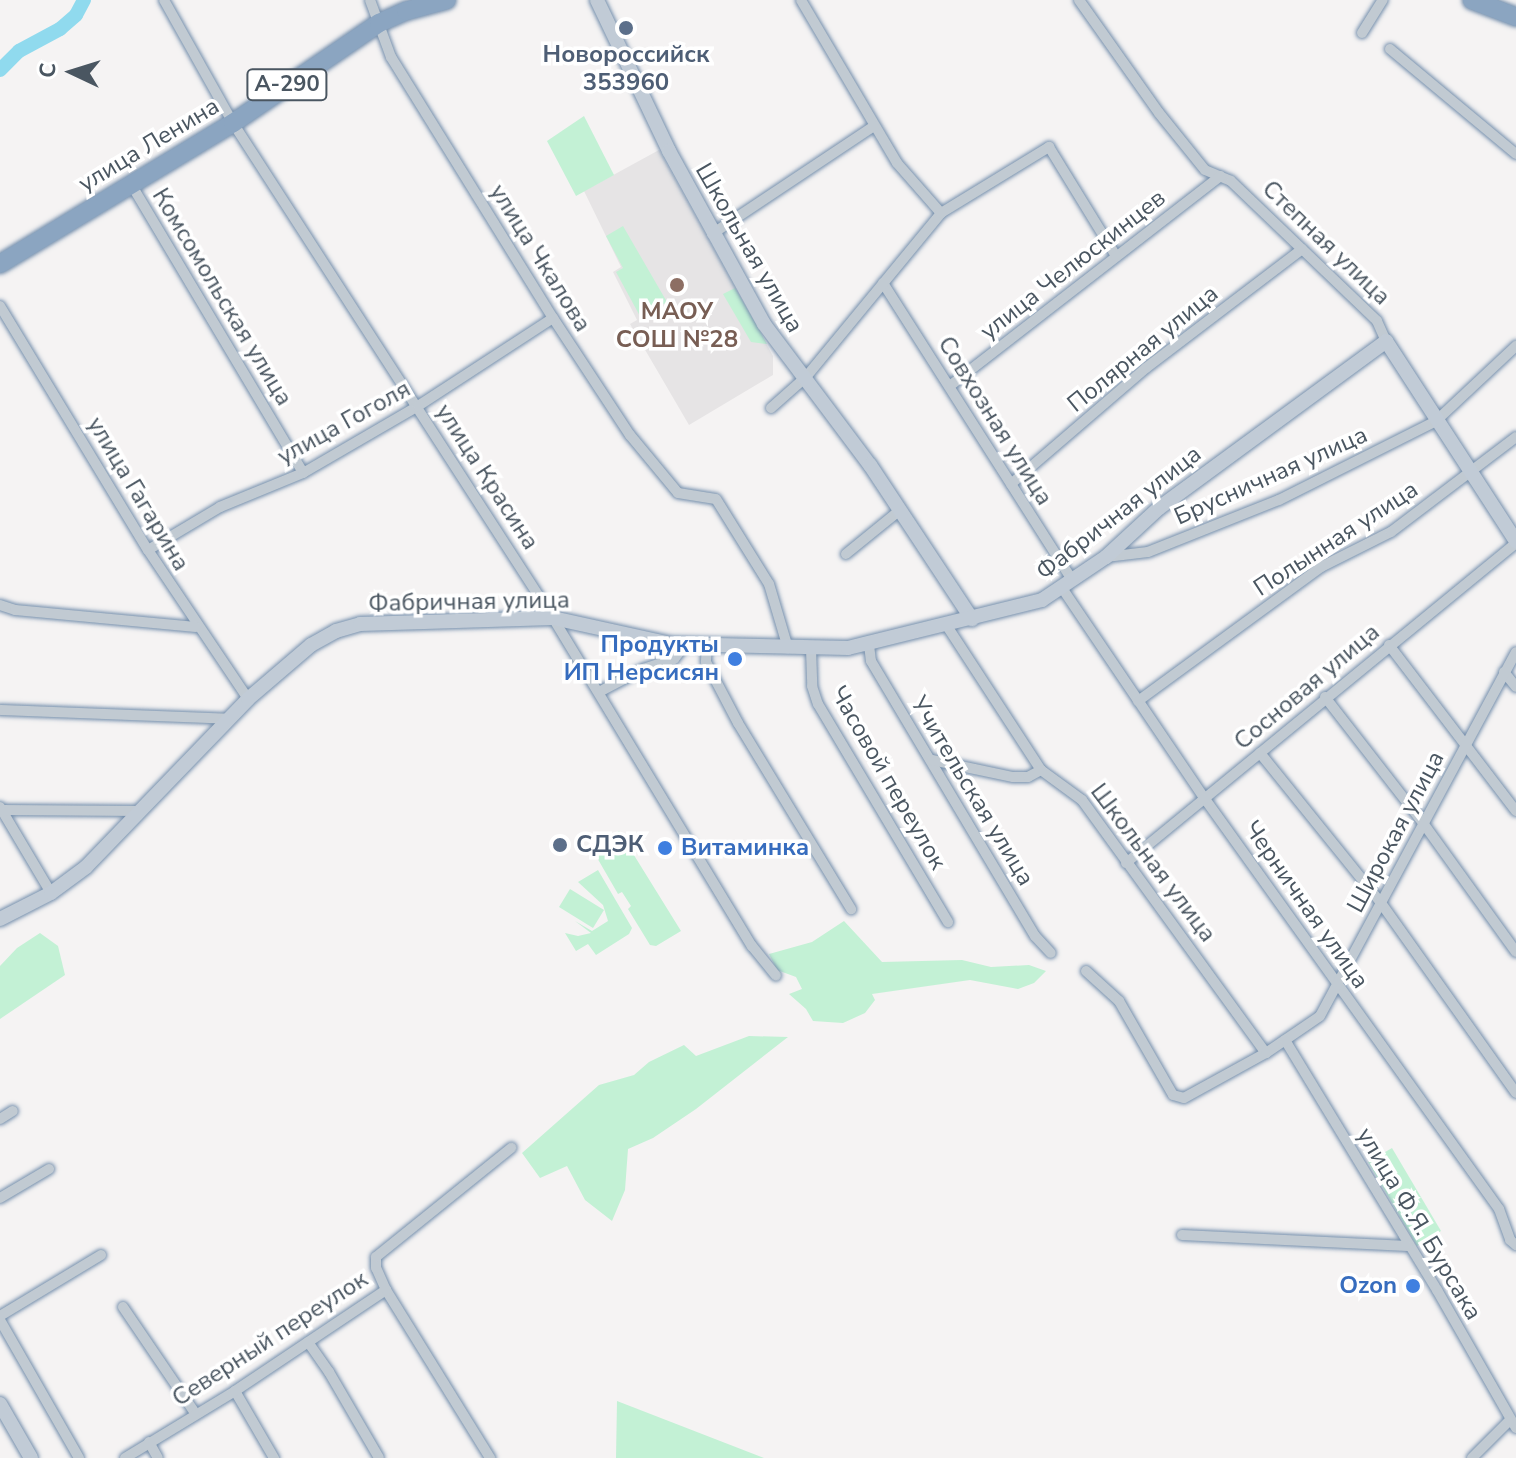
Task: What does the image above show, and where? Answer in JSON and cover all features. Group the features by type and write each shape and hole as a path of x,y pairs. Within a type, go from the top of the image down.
{"highway":[{"name":"улица Ленина","path":"0,264 233,123 379,23 406,11 447,0"},
{"path":"1472,0 1516,17"}],"street":[{"name":"улица Красина","path":"164,0 233,123 553,618 752,946 776,976"},
{"name":"улица Чкалова","path":"370,0 391,57 553,318 630,435 678,493 716,499 769,584 788,648"},
{"name":"Школьная улица","path":"597,0 659,132 712,234 764,324 806,377 900,510 972,619"},
{"path":"801,0 897,163 941,213"},
{"name":"Степная улица","path":"1079,0 1159,113 1205,170 1231,181 1377,321 1386,341 1436,421 1516,542"},
{"path":"1362,33 1383,0"},
{"path":"1390,49 1516,154"},
{"path":"712,234 874,126"},
{"path":"771,408 806,377 941,213 1049,147 1116,256"},
{"name":"улица Челюскинцев","path":"951,385 1220,176"},
{"name":"Комсомольская улица","path":"131,184 303,473"},
{"name":"Полярная улица","path":"1011,484 1146,368 1302,249"},
{"name":"Совхозная улица","path":"883,283 951,385 1067,584"},
{"name":"улица Гагарина","path":"0,306 196,627 248,699"},
{"name":"улица Гоголя","path":"148,550 220,507 303,473 418,406 553,318"},
{"name":"Фабричная улица","path":"0,919 51,893 86,867 248,699 311,645 336,631 360,624 553,618 685,645 811,649 869,645 1042,600 1113,556 1159,508 1386,341"},
{"name":"Брусничная улица","path":"1113,556 1148,552 1279,500 1436,421 1516,346"},
{"name":"Полынная улица","path":"1138,701 1321,567 1391,532 1516,437"},
{"path":"846,554 900,510"},
{"name":"Сосновая улица","path":"1126,863 1516,542"},
{"name":"Черничная улица","path":"1067,584 1138,701 1499,1209 1510,1240 1516,1245"},
{"path":"0,605 15,610 196,627"},
{"name":"Школьная улица","path":"947,626 1041,770 1082,800 1266,1053"},
{"path":"599,692 643,669 674,659 685,645"},
{"name":"Учительская улица","path":"869,645 871,661 1035,936 1051,953"},
{"path":"1389,645 1467,743 1516,811"},
{"path":"707,646 706,662 738,723 851,909"},
{"name":"Часовой переулок","path":"811,649 812,686 818,704 948,922"},
{"name":"Широкая улица","path":"1086,971 1119,1001 1173,1095 1184,1098 1266,1053 1320,1016 1516,652"},
{"path":"1504,672 1516,687"},
{"path":"1325,697 1423,823 1516,952"},
{"path":"0,710 230,719"},
{"path":"1260,753 1381,903 1516,1093"},
{"path":"932,760 1013,777 1028,777 1041,770"},
{"path":"1,809 141,811"},
{"path":"1,809 51,893"},
{"name":"улица Ф.Я. Бурсака","path":"1285,1040 1437,1290 1512,1424"},
{"path":"0,1119 13,1111"},
{"name":"Северный переулок","path":"125,1458 235,1391 386,1290 376,1268 376,1257 511,1148"},
{"path":"0,1198 49,1169"},
{"path":"1182,1235 1408,1246"},
{"path":"79,1458 0,1318 101,1255"},
{"path":"386,1290 490,1458"},
{"path":"123,1307 195,1413"},
{"path":"308,1342 379,1458"},
{"path":"235,1391 274,1458"},
{"path":"0,1404 31,1458"},
{"path":"1472,1458 1512,1424"},
{"path":"149,1442 158,1458"}],"shaded area":[{"name":"МАОУ СОШ №28","path":"659,150 773,356 773,375 689,425 630,324 637,320 613,272 621,267 584,191"}],"green space":[{"path":"584,116 614,175 576,196 547,141"},
{"path":"623,226 667,302 641,318 616,272 623,268 606,236"},
{"path":"735,288 767,344 751,342 723,294"},
{"path":"619,831 681,931 656,946 650,945 628,909 631,906 622,892 618,894 592,849"},
{"path":"598,870 632,928 629,934 596,955 588,944 576,951 565,933 578,936 591,933 575,921 592,931 608,921 603,905 578,882"},
{"path":"570,889 604,910 593,928 559,907"},
{"path":"844,921 882,962 962,960 991,967 1029,965 1046,971 1034,983 1018,989 970,980 872,994 875,1000 865,1013 843,1023 813,1021 806,1009 789,994 802,989 796,977 777,970 769,954 812,942"},
{"path":"40,933 58,946 65,975 0,1019 0,966 17,948"},
{"path":"749,1036 788,1037 696,1109 653,1138 628,1149 625,1190 612,1221 585,1200 567,1166 540,1178 522,1153 599,1085 634,1075 649,1062 684,1045 696,1056"},
{"path":"1392,1148 1441,1231 1417,1246 1368,1162"},
{"path":"617,1401 764,1458 616,1458"}],"waterway":[{"path":"0,70 19,51 60,29 76,15 84,0"}],"place":[{"name":"Новороссийск 353960","path":"626,28"},
{"name":"МАОУ СОШ №28","path":"677,285"},
{"name":"Продукты ИП Нерсисян","path":"735,659"},
{"name":"СДЭК","path":"560,845"},
{"name":"Витаминка","path":"665,848"},
{"name":"Ozon","path":"1413,1286"}]}
